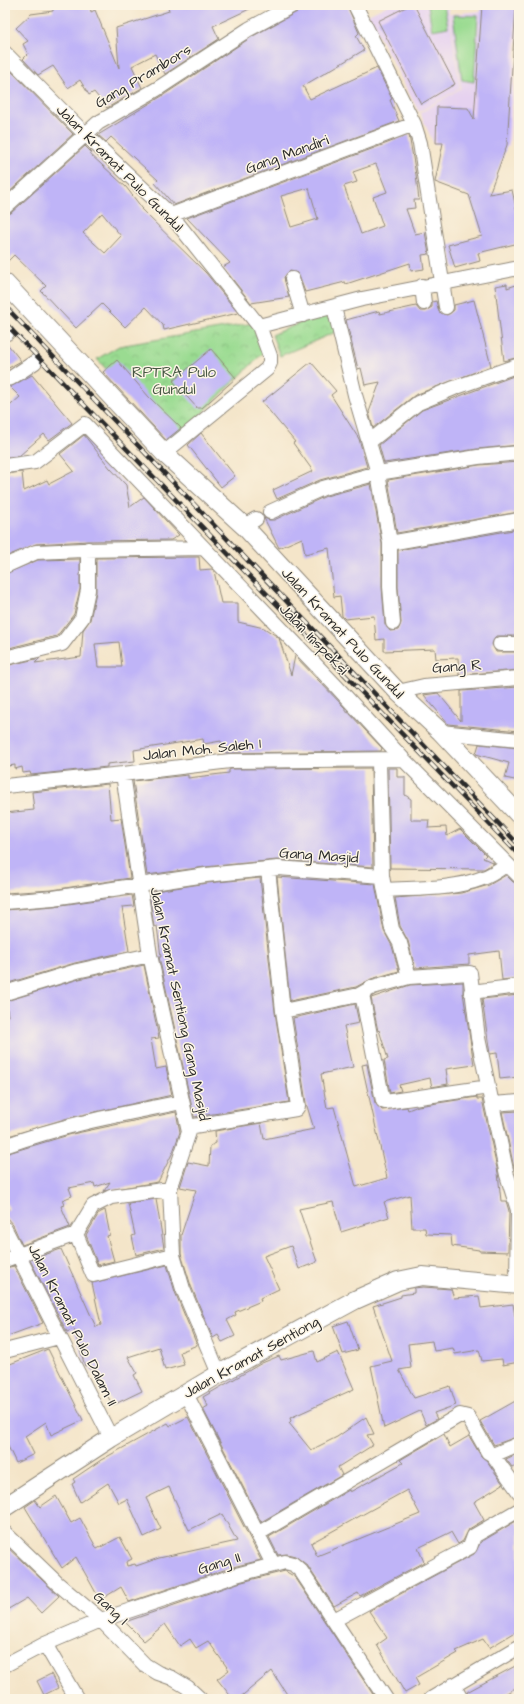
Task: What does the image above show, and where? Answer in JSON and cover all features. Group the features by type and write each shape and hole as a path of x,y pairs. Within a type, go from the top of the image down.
{"street":[{"name":"Gang Prambors","path":"5,207 98,123 157,89 250,29 293,5"},
{"path":"355,5 414,124 420,143 446,307"},
{"name":"Jalan Kramat Pulo Gundul","path":"5,53 85,134 171,215 259,326 270,356 270,363 267,369 164,453"},
{"name":"Gang Mandiri","path":"171,215 414,124"},
{"path":"259,326 303,315 335,312 423,293 519,268"},
{"path":"292,279 303,315"},
{"name":"Jalan Kramat Pulo Gundul","path":"5,283 164,453 250,523 398,692 440,732 519,816"},
{"path":"335,312 355,394 378,473 390,543 390,581 393,623"},
{"path":"5,378 11,378 35,362"},
{"path":"369,442 418,403 454,388 519,365"},
{"name":"Jalan Inspeksi","path":"5,466 35,462 85,424 336,686 403,760 519,876"},
{"path":"270,512 323,488 378,473 478,457 519,453"},
{"path":"390,543 519,520"},
{"path":"5,566 36,552 88,549 203,548"},
{"path":"5,658 62,644 82,618 88,590 88,549"},
{"path":"500,644 519,644"},
{"name":"Gang R","path":"398,692 424,686 519,678"},
{"path":"440,732 519,740"},
{"name":"Jalan Moh. Saleh 1","path":"5,786 255,759 403,760"},
{"name":"Gang Masjid","path":"5,902 53,898 235,871 278,868 384,883 378,761"},
{"name":"Jalan Kramat Sentiong Gang Masjid","path":"123,774 138,885 150,955 188,1127 188,1138 170,1189 173,1255 183,1289 219,1374"},
{"path":"409,977 398,936 392,929 384,883 439,888 459,885 484,878 507,864"},
{"path":"188,1127 296,1109 298,1106 283,1011 268,869"},
{"path":"5,993 77,971 150,955"},
{"path":"283,1011 359,995 373,987 409,977 468,972 470,974 471,992 478,1038 507,1175 518,1210 518,1285"},
{"path":"471,992 519,986"},
{"path":"359,995 363,999 384,1101 386,1102 445,1094 489,1086"},
{"path":"5,1146 39,1133 110,1116 182,1102"},
{"path":"493,1104 519,1102"},
{"path":"5,1260 20,1256 76,1234 93,1206 111,1197 170,1189"},
{"name":"Jalan Kramat Pulo Dalam II","path":"5,1228 111,1438"},
{"path":"76,1234 93,1275 173,1255"},
{"name":"Jalan Kramat Sentiong","path":"5,1507 111,1438 219,1374 355,1300 398,1281 422,1276 518,1285"},
{"path":"5,1351 59,1337"},
{"path":"186,1394 259,1533 273,1564"},
{"path":"259,1533 460,1415 468,1417 488,1452 493,1455 519,1492"},
{"path":"493,1455 519,1444"},
{"path":"334,1620 470,1547 474,1536 519,1510"},
{"name":"Gang I","path":"5,1533 57,1583 101,1620 145,1664 158,1673 172,1678 187,1687 200,1699"},
{"name":"Gang II","path":"5,1666 45,1644 101,1620 273,1564 285,1562 293,1564 301,1570 386,1699"},
{"path":"45,1644 77,1699"},
{"path":"431,1699 519,1648"},
{"path":"453,1685 461,1699"}],"shaded area":[{"path":"388,5 448,5 460,88 419,112 368,15"},
{"path":"519,8 509,147 434,144 420,113 461,88 450,14"}],"green space":[{"path":"428,5 444,5 448,27 432,30"},
{"path":"453,15 478,16 474,82 462,80"},
{"path":"328,311 338,331 280,356 272,335"},
{"name":"RPTRA Pulo Gundul","path":"254,323 263,353 173,442 97,359 119,346"}],"building":[{"path":"53,5 90,5 91,12 95,10 119,68 116,28 169,11 167,5 258,5 213,26 219,39 165,74 155,54 132,66 142,88 107,108 94,92 89,95 80,80 68,88 53,66 38,75 23,59 28,54 23,44 28,41 16,28 31,14 53,11"},
{"path":"301,5 347,5 359,33 356,36 364,50 303,86 310,99 377,68 392,99 390,100 399,121 174,205 155,183 158,180 111,137 106,142 98,135 162,96 253,36 297,12"},
{"path":"410,5 414,5 455,84 421,104 378,21"},
{"path":"482,5 516,5 507,145 489,194 512,190 519,221 519,243 478,253 480,261 455,268 448,245 482,236 469,195 435,182 443,143 436,143 437,107 468,108 474,119"},
{"path":"10,70 73,134 5,196 5,73"},
{"path":"409,135 419,200 414,200 415,208 406,209 415,234 425,232 429,254 422,255 424,269 411,271 410,263 346,284 345,282 305,292 298,273 290,271 284,277 289,297 251,303 223,267 230,263 187,218","holes":["376,164 387,192 373,197 383,226 361,234 344,186 357,182 353,172","309,188 318,219 291,227 281,196"]},
{"path":"85,146 92,153 90,154 126,187 142,208 141,209 206,273 238,313 164,330 163,325 146,307 125,327 102,304 76,328 41,291 46,286 14,255 5,264 5,215 11,213","holes":["102,213 121,236 105,253 83,233"]},
{"path":"507,284 507,288 519,284 519,357 504,361 495,286"},
{"path":"474,300 491,366 415,395 373,428 369,412 380,382 365,385 361,368 358,369 346,320 379,311 380,314 416,306 420,311 425,311 432,307 432,302 436,301 439,312 447,315 454,310 454,305"},
{"path":"5,341 21,361 5,370"},
{"path":"211,349 236,378 202,408 197,408 173,381"},
{"path":"117,360 149,397 181,428 166,440 103,372"},
{"path":"311,362 336,391 331,395 359,439 367,467 320,480 277,499 273,490 313,471 293,443 295,442 262,402"},
{"path":"519,374 519,445 477,449 384,463 379,445 422,410"},
{"path":"32,375 72,423 49,440 44,434 19,456 5,457 5,410 20,397 10,387"},
{"path":"201,433 235,476 221,487 188,445"},
{"path":"84,435 110,468 126,485 130,507 144,497 179,535 171,540 88,541 36,544 5,557 5,474 22,472 24,491 47,480 49,484 74,471 60,454"},
{"path":"519,462 519,512 397,533 388,480 479,465"},
{"path":"371,484 382,544 382,587 385,624 390,631 398,630 401,623 398,587 398,550 519,529 519,636 496,636 492,644 496,652 519,652 519,670 459,675 458,658 436,659 435,649 384,651 384,639 376,640 374,616 345,619 342,616 340,596 334,597 329,548 305,554 302,538 279,548 264,518 274,520 326,496"},
{"path":"199,557 200,570 212,569 214,571 221,603 238,603 238,622 264,628 279,638 291,675 295,656 345,708 345,711 349,713 382,748 381,751 226,753 225,746 222,746 221,741 204,744 203,739 134,750 135,761 107,764 107,767 31,775 30,772 23,773 22,767 15,769 15,765 8,766 5,748 5,666 40,658 35,663 81,657 83,630 90,620 96,592 96,558","holes":["119,642 122,667 98,667 95,644"]},
{"path":"80,559 80,589 74,614 57,636 5,649 5,574 38,560"},
{"path":"519,687 519,731 448,724 424,695 438,693 461,721 461,691"},
{"path":"479,744 519,748 519,781 505,778 509,763 476,754"},
{"path":"371,768 373,867 277,860 205,867 147,875 133,781 188,775 188,778 229,773 229,770 231,769"},
{"path":"388,768 397,768 397,777 405,777 405,795 411,799 411,820 429,820 428,828 446,827 447,836 460,829 486,855 483,858 494,863 484,869 390,868"},
{"path":"108,784 111,819 121,818 130,878 52,890 5,893 5,813 34,810 32,792"},
{"path":"506,875 513,882 519,884 519,978 502,980 499,951 469,955 469,964 415,968 408,941 400,926 395,898 461,893 489,885"},
{"path":"277,877 375,884 384,931 392,946 399,971 371,979 356,987 290,1001"},
{"path":"260,878 275,1012 289,1102 194,1117 159,957 161,957 157,926 154,927 149,892 207,883"},
{"path":"132,895 134,906 122,907 129,951 75,963 5,984 5,910 54,906"},
{"path":"144,965 159,1038 151,1039 156,1069 166,1067 172,1095 68,1118 5,1137 5,1017 8,1016 6,1001 79,979"},
{"path":"463,982 463,993 474,1065 446,1069 448,1084 432,1087 430,1078 399,1085 401,1091 390,1093 384,1060 388,1059 379,1030 378,1031 371,998 410,985"},
{"path":"519,995 519,1077 500,1079 497,1053 490,1054 482,999"},
{"path":"355,1004 359,1023 344,1026 353,1067 321,1074 327,1108 334,1107 356,1187 387,1178 362,1065 367,1064 375,1103 382,1110 407,1107 408,1110 418,1106 477,1097 477,1099 482,1099 498,1173 501,1201 506,1201 509,1211 508,1252 479,1251 452,1246 451,1235 426,1234 425,1228 412,1228 410,1195 384,1202 389,1217 341,1232 333,1202 299,1209 317,1262 299,1269 291,1246 264,1256 279,1289 260,1298 261,1301 235,1312 236,1315 227,1320 235,1336 222,1342 218,1335 213,1338 191,1286 181,1254 181,1235 196,1190 180,1187 188,1162 209,1166 210,1146 216,1143 215,1131 261,1123 264,1139 314,1129 306,1103 293,1018"},
{"path":"519,1111 519,1168 514,1168 502,1112"},
{"path":"176,1112 180,1132 173,1152 158,1182 104,1191 110,1182 95,1187 94,1183 69,1188 72,1196 62,1200 64,1205 61,1206 70,1227 22,1245 13,1225 5,1216 5,1211 9,1209 5,1197 5,1154 72,1134"},
{"path":"156,1199 164,1248 136,1255 132,1236 135,1235 128,1203"},
{"path":"105,1210 110,1235 107,1236 114,1261 98,1265 86,1235 99,1213"},
{"path":"61,1249 96,1327 101,1325 92,1283 167,1265 175,1292 197,1345 180,1352 184,1365 165,1370 159,1347 128,1357 137,1373 134,1375 142,1391 113,1405 88,1365 85,1366 74,1329 67,1332 30,1260"},
{"path":"14,1266 43,1323 5,1337 5,1268"},
{"path":"423,1287 451,1289 454,1298 479,1296 481,1308 513,1304 515,1316 519,1315 519,1362 503,1365 502,1359 482,1361 479,1350 455,1354 453,1348 434,1351 432,1341 408,1344 411,1368 399,1370 414,1398 450,1386 456,1405 434,1413 437,1419 426,1425 420,1411 384,1428 371,1366 392,1361 373,1306 401,1297 401,1295 414,1293 414,1288"},
{"path":"348,1321 358,1350 343,1354 333,1326"},
{"path":"48,1349 83,1420 51,1435 46,1422 25,1436 34,1454 16,1463 5,1440 5,1366"},
{"path":"314,1351 317,1362 338,1352 354,1389 290,1418 291,1421 289,1423 311,1450 337,1437 366,1417 374,1434 367,1435 373,1445 338,1467 342,1475 261,1522 203,1409 208,1406 203,1397 262,1363 279,1356 281,1360"},
{"path":"519,1399 519,1436 494,1445 480,1421"},
{"path":"188,1417 261,1560 233,1567 129,1602 121,1587 100,1600 76,1557 62,1568 25,1507 35,1500 40,1507 56,1496 71,1523 80,1518 97,1549 120,1537 132,1559 126,1562 127,1566 135,1564 136,1566 159,1558 237,1541 222,1514 189,1530 169,1487 146,1498 161,1529 144,1537 127,1499 119,1503 108,1483 80,1502 72,1484 75,1482 73,1479 101,1460 168,1423 170,1426"},
{"path":"444,1434 450,1447 469,1436 481,1456 487,1461 503,1484 474,1502 484,1520 469,1529 463,1541 458,1544 451,1532 418,1548 424,1562 360,1596 358,1593 334,1606 307,1565 295,1556 287,1554 278,1555 269,1537 349,1490 350,1492 403,1463 400,1460","holes":["407,1490 420,1514 317,1556 311,1543"]},
{"path":"519,1453 519,1463 512,1467 506,1459"},
{"path":"516,1521 519,1526 519,1630 489,1648 483,1639 456,1651 458,1653 415,1678 419,1685 405,1693 377,1645 387,1638 369,1611 474,1554 481,1542"},
{"path":"5,1545 59,1596 41,1613 27,1598 5,1611"},
{"path":"285,1571 295,1577 376,1699 290,1699 272,1671 238,1699 233,1699 217,1679 229,1670 208,1641 196,1648 190,1639 180,1646 165,1624 144,1641 125,1622 238,1583"},
{"path":"519,1664 519,1686 496,1699 469,1699 467,1692"},
{"path":"51,1674 58,1688 44,1695 37,1681"}],"railway":[{"path":"5,306 519,845"},
{"path":"5,323 519,855"}]}
